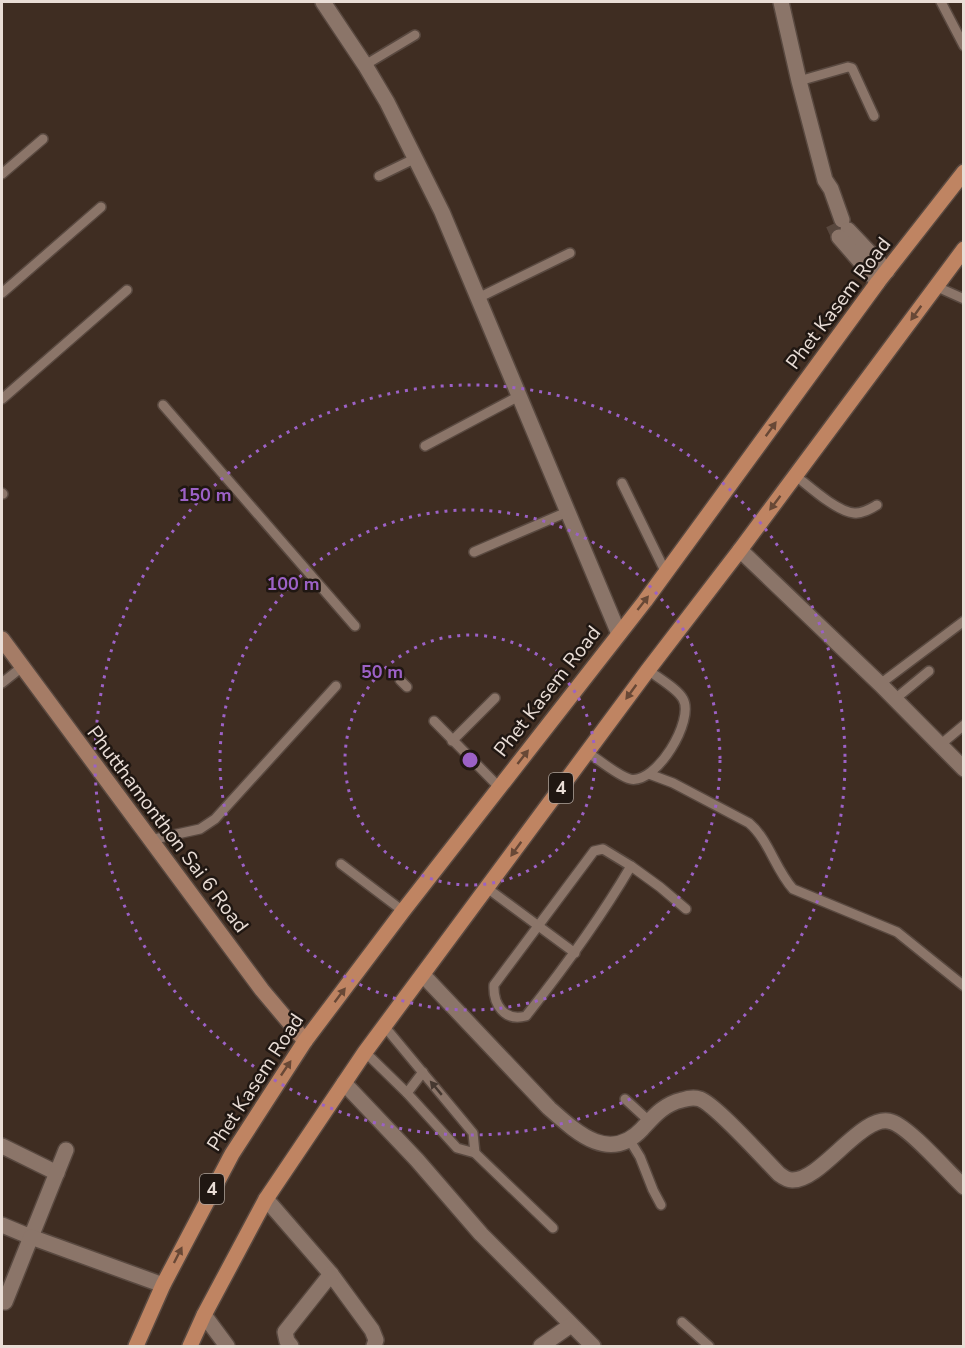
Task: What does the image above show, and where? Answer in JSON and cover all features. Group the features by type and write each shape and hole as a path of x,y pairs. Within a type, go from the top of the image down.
{"main road":[{"name":"Phet Kasem Road","path":"136,1347 163,1285 232,1154 305,1041 403,911 666,573 883,276 963,172"},
{"name":"4","path":"190,1347 204,1315 266,1199 365,1052 963,249"},
{"name":"Phutthamonthon Sai 6 Road","path":"2,639 262,990 305,1041"}],"street":[{"path":"323,2 365,65 416,158 478,298 619,634"},
{"path":"781,2 799,81 825,180 831,189 840,228 883,276"},
{"path":"740,550 880,684 963,769"},
{"path":"423,975 549,1107 571,1127 592,1141 609,1145 624,1142 637,1134 659,1110 680,1100 695,1097 703,1100 779,1174 792,1180 800,1179 819,1167 876,1122 885,1120 902,1126 963,1187"},
{"path":"344,1083 417,1160 481,1234 593,1347"},
{"path":"2,1146 57,1173"},
{"path":"5,1302 66,1149"},
{"path":"266,1199 331,1274 372,1330 376,1340 374,1347"},
{"path":"2,1225 163,1285"},
{"path":"291,1347 285,1332 331,1274"},
{"path":"204,1315 227,1347"},
{"path":"541,1347 571,1325"}],"lane":[{"path":"941,2 963,46"},
{"path":"365,65 416,35"},
{"path":"799,81 848,67 852,68 874,116"},
{"path":"2,174 43,139"},
{"path":"379,176 416,158"},
{"path":"2,292 101,207"},
{"path":"478,298 570,253"},
{"path":"935,286 963,299"},
{"path":"2,399 127,290"},
{"path":"425,446 519,396"},
{"path":"163,405 355,626"},
{"path":"796,476 841,509 852,513 868,511 877,505"},
{"path":"622,483 666,573"},
{"path":"474,552 567,512"},
{"path":"880,684 963,621"},
{"path":"2,683 22,667"},
{"path":"587,752 630,779 638,779 659,766 678,735 684,720 686,705 680,695 648,670"},
{"path":"895,699 929,671"},
{"path":"150,840 200,830 215,819 336,686"},
{"path":"452,741 495,698"},
{"path":"434,721 499,787"},
{"path":"940,745 963,724"},
{"path":"649,774 673,783 749,823 759,832 784,879 793,889 897,932 963,986"},
{"path":"631,866 575,953 526,1016 519,1018 504,1013 497,1005 494,984 535,922 594,851 603,849 631,866 686,909"},
{"path":"341,864 403,911"},
{"path":"487,888 575,953"},
{"path":"384,1027 473,1133 475,1153"},
{"path":"365,1052 407,1093 457,1148 475,1153 553,1227"},
{"path":"407,1093 423,1072"},
{"path":"625,1099 649,1120"},
{"path":"629,1139 640,1156 661,1205"},
{"path":"682,1322 709,1347"}],"tunnel":[{"path":"833,224 839,237"}]}
